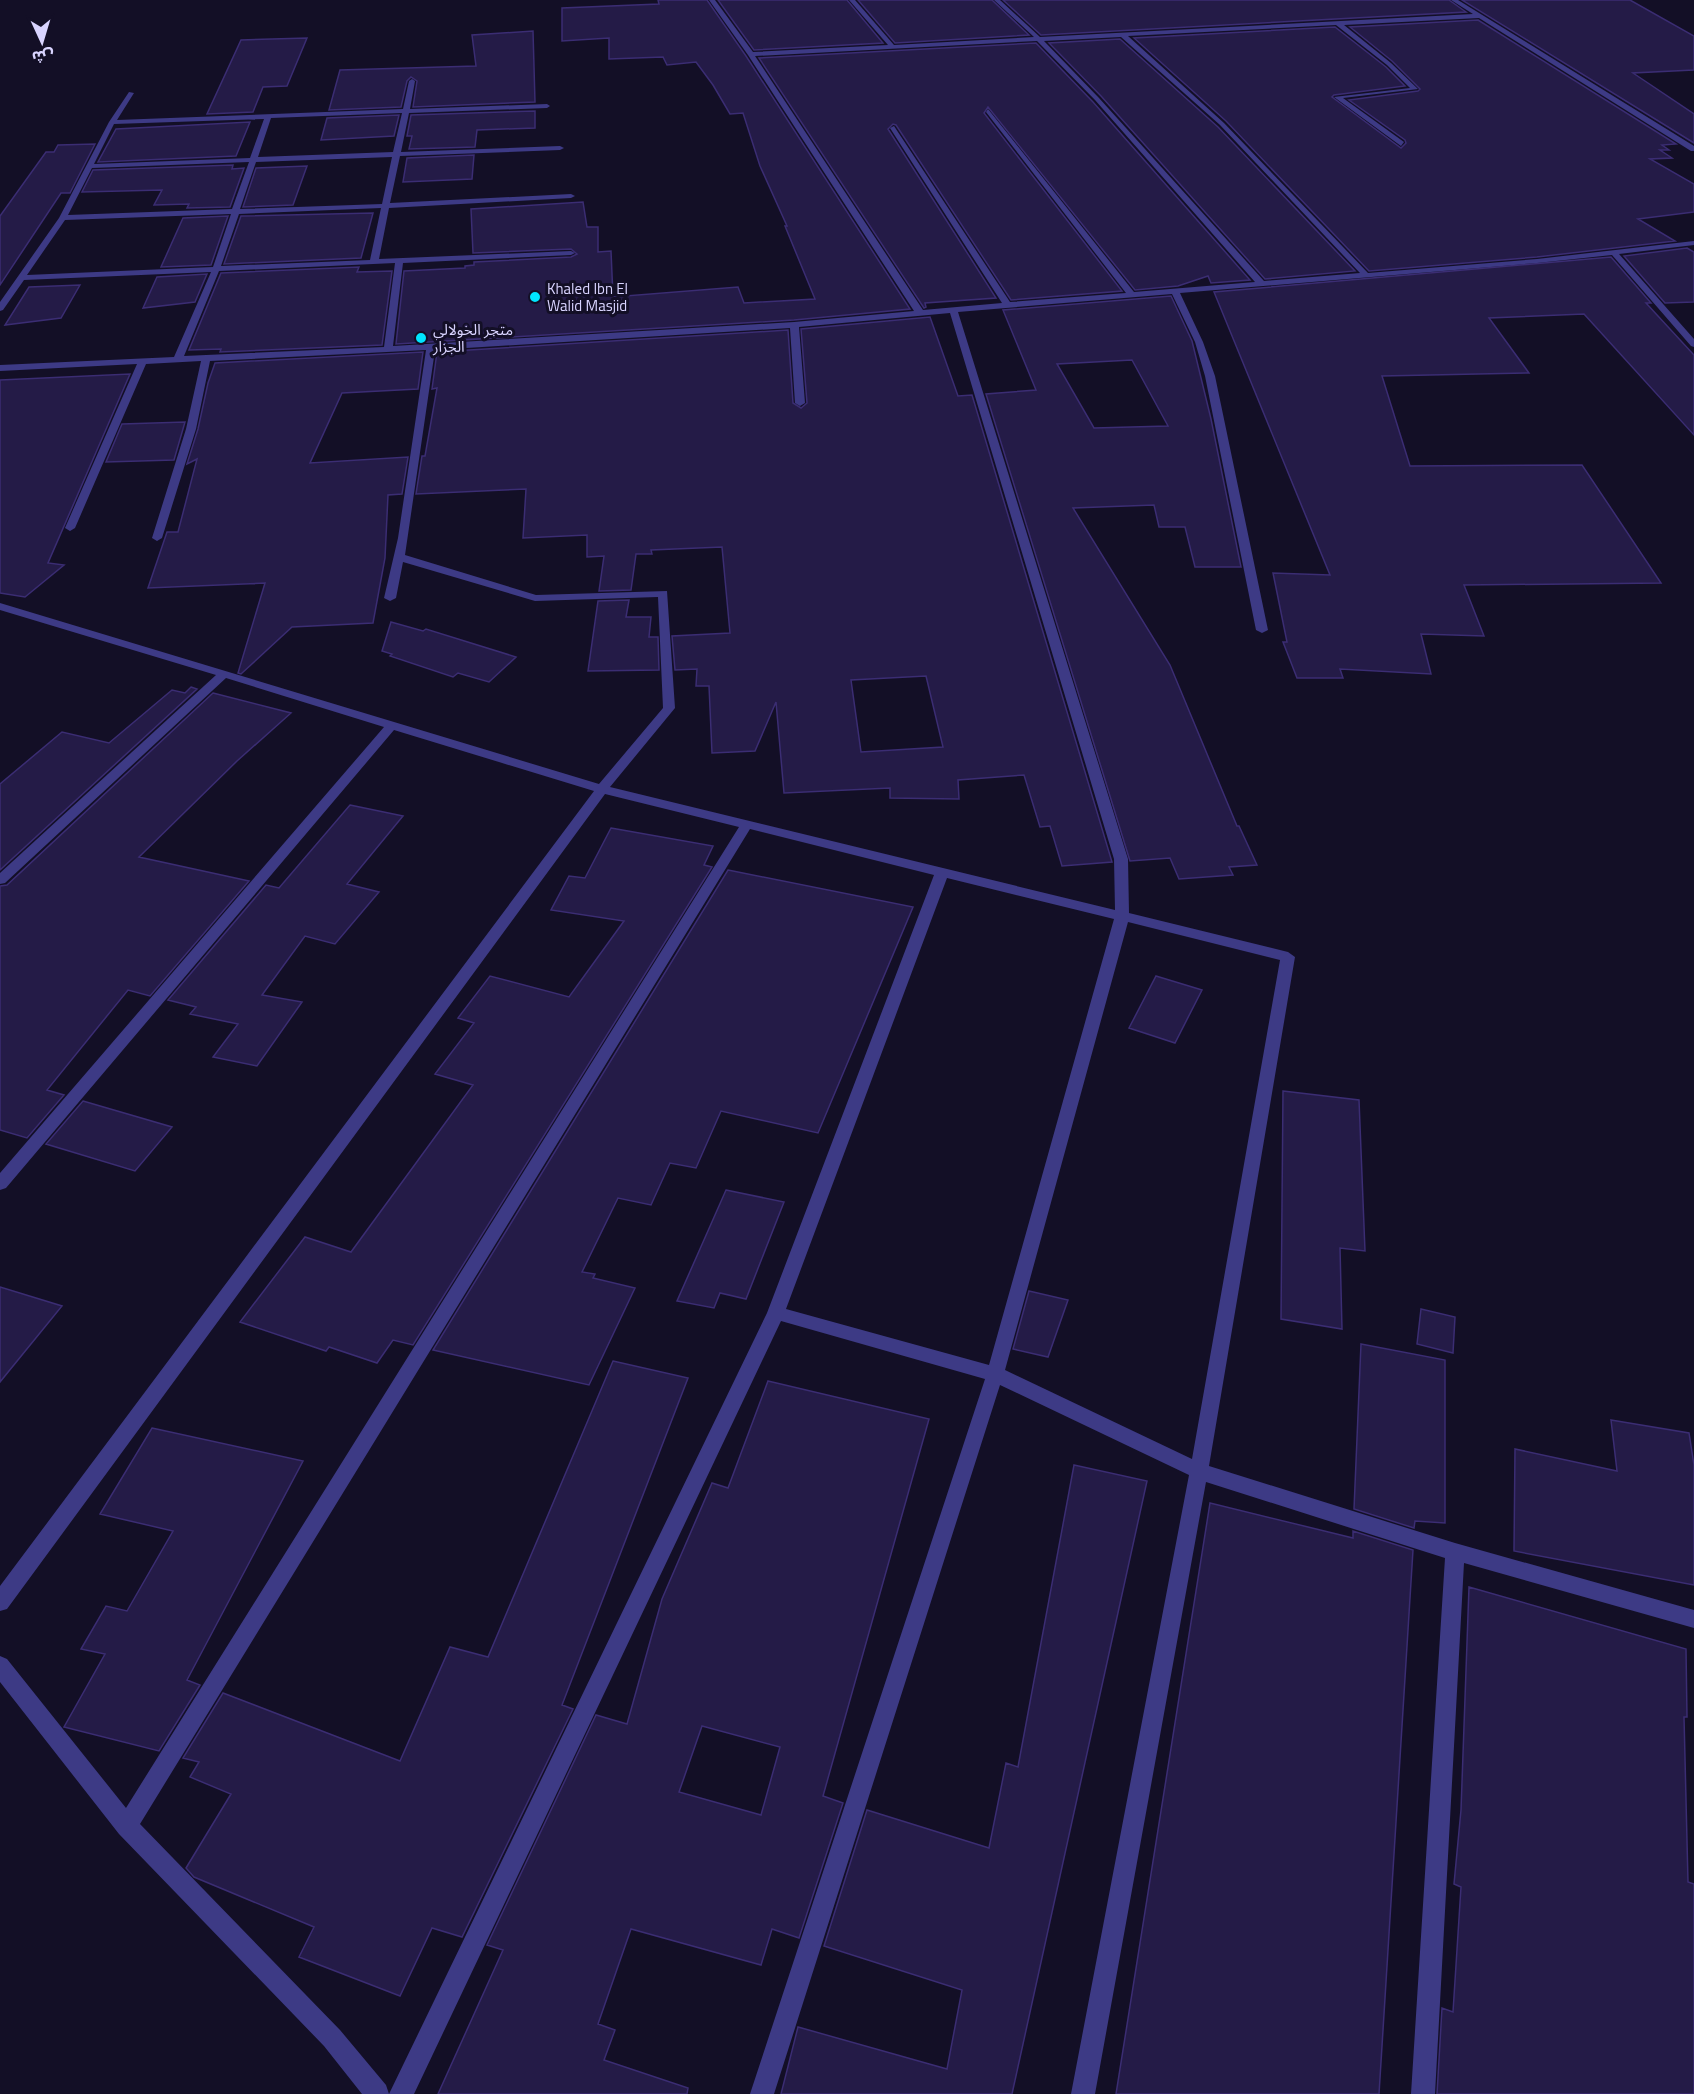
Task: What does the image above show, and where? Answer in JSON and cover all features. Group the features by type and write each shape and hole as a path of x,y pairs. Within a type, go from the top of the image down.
{"street":[{"path":"712,0 751,54 920,313"},
{"path":"852,0 893,47"},
{"path":"998,0 1054,53 1097,99 1261,283"},
{"path":"1454,0 1694,149"},
{"path":"751,54 1479,16"},
{"path":"1336,22 1389,64 1415,89 1337,97 1401,144"},
{"path":"1122,33 1221,124 1366,275"},
{"path":"374,262 412,81"},
{"path":"0,308 63,218 88,166 131,93"},
{"path":"112,122 546,106"},
{"path":"988,111 1131,294"},
{"path":"178,359 216,269 268,116"},
{"path":"894,128 1008,305"},
{"path":"88,166 560,148"},
{"path":"63,218 384,206 571,196"},
{"path":"0,368 794,325 1131,294 1614,254 1690,244 1694,253"},
{"path":"19,278 571,253"},
{"path":"1614,254 1694,345"},
{"path":"388,348 399,261"},
{"path":"1174,291 1199,342 1210,376 1262,630"},
{"path":"762,2094 995,1374 1122,917 1121,859 953,310"},
{"path":"794,325 800,403"},
{"path":"390,598 399,556 431,346"},
{"path":"157,538 190,429 206,357"},
{"path":"70,528 142,362"},
{"path":"0,1602 602,789 669,708 663,593 535,598 399,556"},
{"path":"3,610 224,674 602,789 1288,957 1199,1471 1083,2094"},
{"path":"0,880 224,674"},
{"path":"0,1184 392,725"},
{"path":"127,1826 747,824"},
{"path":"401,2094 776,1313 942,872"},
{"path":"776,1313 995,1374 1199,1471 1455,1552 1694,1619"},
{"path":"1423,2094 1455,1552"},
{"path":"0,1666 127,1826 332,2038 377,2094"}],"building":[{"path":"658,0 707,0 746,56 910,309 794,320 396,344 404,271 465,268 465,266 474,265 474,262 571,257 577,254 571,249 473,253 471,209 583,202 587,227 598,227 598,252 611,251 613,297 738,287 744,303 815,299 785,226 787,226 760,166 743,113 730,114 696,62 667,65 663,57 609,59 609,38 562,41 562,8 659,4"},
{"path":"718,0 847,0 883,43 754,50"},
{"path":"858,0 992,0 1029,35 895,43"},
{"path":"1003,0 1449,0 1466,12 1041,35"},
{"path":"1462,0 1630,0 1694,36 1694,70 1633,73 1694,114 1694,143"},
{"path":"1478,20 1676,144 1662,145 1669,150 1660,150 1672,158 1650,159 1694,184 1694,212 1638,219 1675,241 1537,257 1369,271 1226,121 1134,38 1335,27 1386,67 1405,86 1332,97 1401,148 1406,143 1405,140 1349,100 1420,89 1392,61 1350,27"},
{"path":"533,31 535,102 413,107 417,81 411,77 407,81 401,107 329,110 340,70 476,66 472,35"},
{"path":"307,38 287,86 263,87 253,112 207,114 241,40"},
{"path":"1120,39 1218,127 1355,271 1265,279 1101,96 1049,43"},
{"path":"1036,43 1093,102 1250,280 1211,283 1208,276 1178,286 1135,290 988,107 984,113 1122,291 1011,300 896,125 893,124 888,129 996,298 925,303 924,308 759,58"},
{"path":"535,111 535,128 477,130 475,147 409,149 412,136 407,136 411,115"},
{"path":"399,115 394,136 321,140 327,118"},
{"path":"250,122 236,156 98,162 116,129"},
{"path":"95,144 70,193 61,193 0,285 0,216 46,152 54,152 58,145"},
{"path":"474,155 472,179 403,182 407,158"},
{"path":"233,165 232,169 244,168 230,207 187,208 189,204 154,205 162,190 82,192 93,170"},
{"path":"307,166 293,205 243,207 256,168"},
{"path":"373,213 361,258 224,264 241,216"},
{"path":"228,216 211,265 161,267 183,218"},
{"path":"1687,248 1694,252 1694,302 1665,303 1624,256"},
{"path":"1611,257 1651,303 1646,303 1694,355 1694,435 1584,314 1489,318 1529,373 1382,376 1410,466 1582,465 1661,583 1464,585 1484,636 1421,634 1431,674 1340,669 1343,678 1297,678 1283,642 1287,642 1273,573 1330,575 1214,292"},
{"path":"359,267 357,272 392,271 382,345 220,352 221,349 189,350 221,273"},
{"path":"207,274 195,302 143,308 157,277"},
{"path":"80,285 61,318 5,325 29,287"},
{"path":"1171,296 1192,341 1211,419 1241,567 1195,567 1185,527 1159,527 1154,505 1073,508 1170,665 1237,826 1257,865 1229,867 1233,875 1179,879 1170,858 1130,861 986,394 1036,390 1003,310","holes":["1132,360 1168,426 1094,428 1057,364"]},
{"path":"930,317 958,396 972,395 1112,862 1062,866 1050,826 1040,827 1024,775 958,780 959,799 890,798 890,788 784,793 776,702 755,751 712,753 709,686 696,686 697,669 675,670 672,636 730,633 722,547 651,550 652,554 636,554 631,590 599,591 604,556 587,557 587,535 523,538 526,489 416,494 437,388 432,389 437,352 788,330 793,403 801,408 807,403 801,329","holes":["926,676 943,747 861,752 851,680"]},
{"path":"423,352 418,389 342,393 310,463 408,457 402,494 388,495 385,558 373,623 292,627 241,674 238,673 265,583 148,588 167,532 178,532 197,459 187,464 215,363"},
{"path":"130,374 48,563 64,565 25,597 0,593 0,380"},
{"path":"185,422 174,460 106,462 122,424"},
{"path":"629,600 626,617 651,617 649,637 658,637 659,670 588,671 598,601"},
{"path":"391,622 423,631 426,629 516,657 489,682 458,673 453,677 390,656 392,654 382,651"},
{"path":"191,687 197,689 0,870 0,784 62,732 109,743 172,690 185,693"},
{"path":"213,693 291,713 237,761 139,857 249,881 150,996 128,990 47,1090 64,1095 27,1138 0,1130 0,886 7,885"},
{"path":"350,805 403,816 347,884 379,892 335,944 305,936 262,995 302,1002 257,1066 213,1057 238,1024 190,1014 196,1007 168,1000 266,885 279,888"},
{"path":"611,828 713,846 704,865 712,867 413,1345 393,1340 377,1363 329,1347 326,1351 240,1322 305,1237 351,1252 473,1085 435,1074 474,1023 458,1018 490,976 569,997 624,921 551,910 569,876 585,878"},
{"path":"728,870 913,907 818,1133 721,1111 696,1168 670,1163 651,1205 618,1198 582,1272 595,1274 593,1278 635,1288 589,1385 433,1350"},
{"path":"1156,976 1202,990 1175,1043 1129,1028"},
{"path":"1283,1091 1359,1100 1365,1251 1340,1248 1342,1329 1281,1319"},
{"path":"83,1101 172,1127 135,1171 46,1144"},
{"path":"726,1190 784,1202 746,1299 720,1293 714,1308 677,1301"},
{"path":"0,1287 62,1306 0,1382"},
{"path":"1029,1291 1068,1300 1048,1357 1013,1349"},
{"path":"1421,1309 1455,1317 1453,1353 1417,1344"},
{"path":"1361,1344 1445,1360 1445,1523 1415,1521 1414,1528 1354,1509"},
{"path":"613,1361 688,1378 562,1705 573,1709 462,1937 432,1928 400,1996 299,1957 314,1927 194,1877 186,1868 231,1794 190,1777 199,1762 183,1758 223,1693 400,1761 450,1647 488,1657"},
{"path":"768,1381 929,1419 823,1796 843,1803 799,1938 772,1929 761,1965 631,1929 598,2024 615,2030 604,2060 688,2088 687,2094 438,2094 503,1950 487,1945 596,1715 627,1724 662,1599 712,1483 728,1488","holes":["702,1726 780,1747 761,1815 679,1792"]},
{"path":"1611,1420 1689,1433 1694,1465 1694,1585 1514,1551 1515,1449 1617,1471"},
{"path":"152,1428 303,1461 187,1680 200,1685 159,1751 64,1727 105,1654 81,1649 106,1606 127,1611 173,1531 100,1514"},
{"path":"1074,1465 1147,1481 1012,2094 781,2094 798,2027 947,2069 962,1990 824,1946 867,1810 989,1848 1006,1763 1018,1767"},
{"path":"1210,1503 1353,1538 1353,1531 1413,1550 1379,2094 1116,2094"},
{"path":"1469,1587 1686,1649 1687,1717 1684,1717 1688,1882 1694,1884 1694,2094 1437,2094 1442,2008 1453,2012 1461,1887 1454,1884 1461,1810"}],"place":[{"name":"Khaled Ibn El Walid Masjid","path":"535,297"},
{"name":"متجر الخولالي الجزار","path":"421,338"}]}
